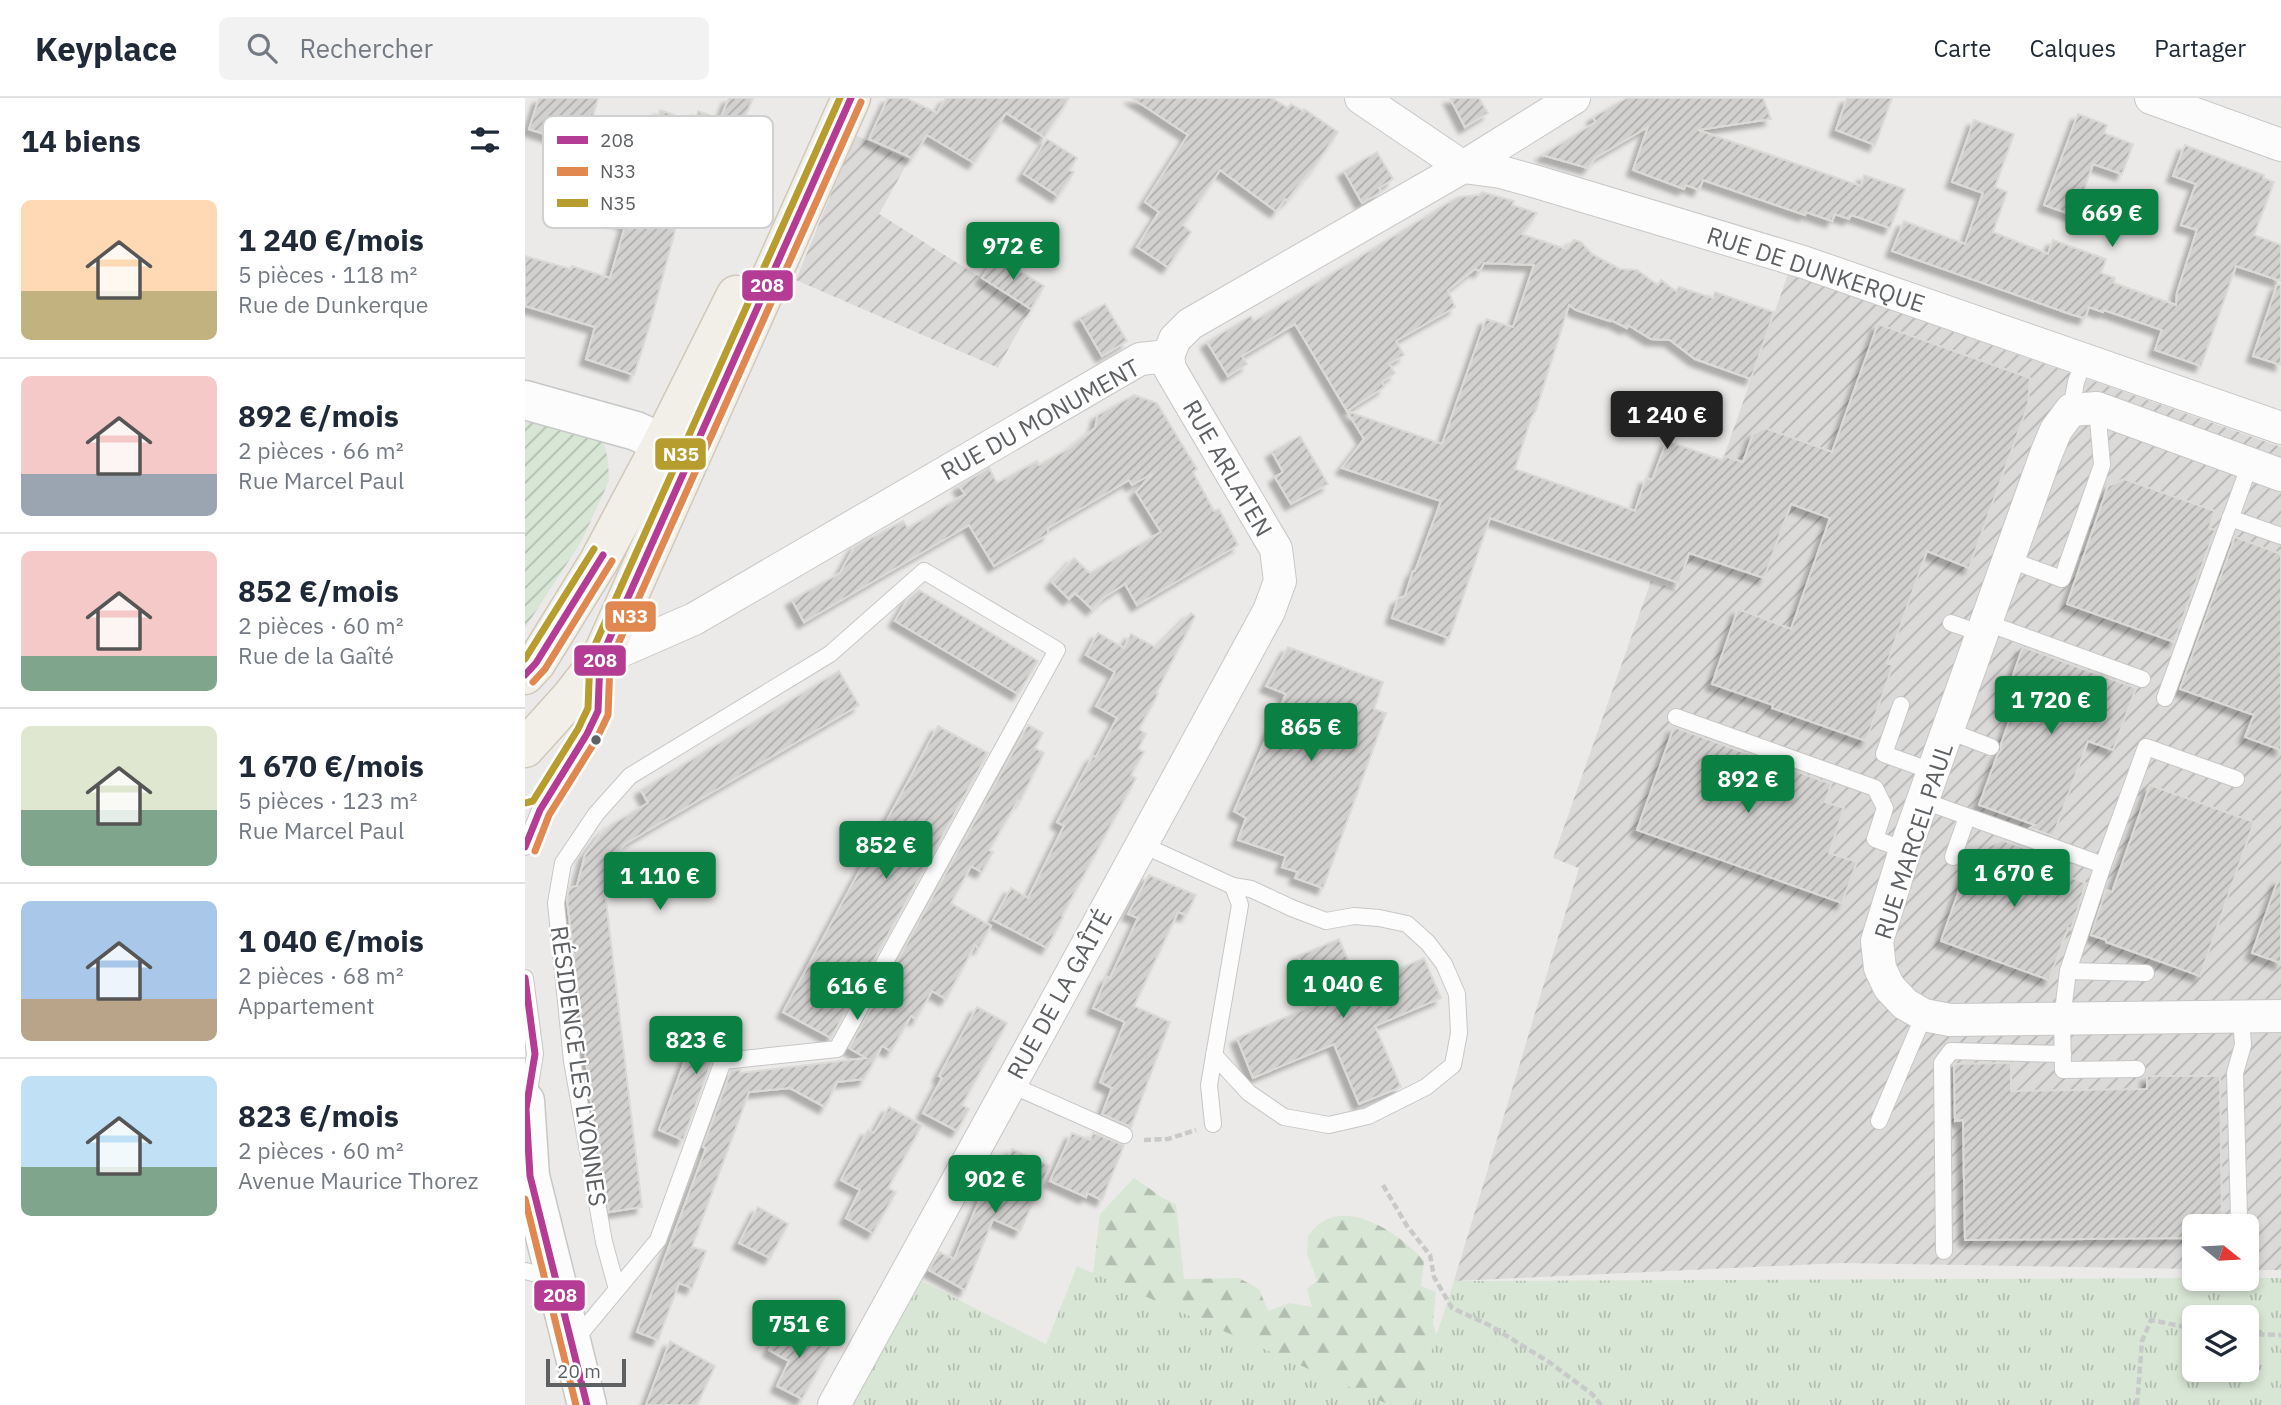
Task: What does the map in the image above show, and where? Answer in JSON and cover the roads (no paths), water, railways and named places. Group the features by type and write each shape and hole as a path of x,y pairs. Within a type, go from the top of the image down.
{"main road":[{"path":"773,216 805,146 823,98"},
{"path":"525,748 600,660 851,98"},
{"path":"525,675 536,663 599,561 662,443 767,228"},
{"path":"525,400 636,431 662,443"},
{"path":"526,1105 529,1189 541,1275 571,1345 587,1405"}],"street":[{"name":"RUE DE DUNKERQUE","path":"1361,98 1463,167 1501,172 1537,182 1803,262 2281,428"},
{"name":"RUE DU MONUMENT","path":"600,660 694,619 1140,359 1168,356 1175,339 1190,324 1463,167 1574,98"},
{"path":"2151,98 2281,145"},
{"name":"RUE ARLATEN","path":"1168,356 1170,369 1276,549 1280,581"},
{"path":"2084,409 2281,475"},
{"name":"RUE MARCEL PAUL","path":"2084,409 2056,430 2046,453 1905,850 1877,941 1880,968 1889,988 1905,1004 1924,1015 1950,1020 2281,1016"},
{"name":"RUE DE LA GAÎTÉ","path":"834,1405 1143,845 1269,611 1280,581"}],"lane":[{"path":"2010,560 2062,579 2102,465 2076,382 2084,360"},
{"path":"2165,698 2250,464"},
{"path":"2230,518 2281,536"},
{"name":"RÉSIDENCE LES LYONNES","path":"924,571 1057,650 837,1049 723,1061 657,1240 617,1289 604,1242 572,1061 556,902 563,863 596,814 629,776 830,654 924,571"},
{"path":"1951,623 1985,629 2142,678"},
{"path":"525,847 532,812 587,734 598,711 600,660"},
{"path":"1901,705 1884,754 1934,772"},
{"path":"1676,717 1875,788 1885,808 1875,839 1905,850"},
{"path":"1949,732 1991,747"},
{"path":"2137,1069 2063,1070 2062,1018 2068,971 2103,865 2146,747 2236,779"},
{"path":"1924,801 2103,865"},
{"path":"1953,857 1967,817"},
{"path":"1143,845 1233,886 1251,889 1326,921 1354,916 1407,924 1429,943 1444,964 1457,994 1459,1033 1453,1065 1426,1087 1368,1116 1329,1125 1284,1117 1249,1093 1214,1055"},
{"path":"1213,1124 1209,1085 1240,905 1233,886"},
{"path":"2068,971 2146,973"},
{"path":"525,978 534,1054 526,1105"},
{"path":"1879,1121 1924,1015"},
{"path":"2239,1214 2235,1073 2243,1045 2241,1016"},
{"path":"1944,1251 1942,1063 1951,1051 2063,1054"},
{"path":"1009,1084 1124,1135"},
{"path":"571,1345 617,1289"}]}
